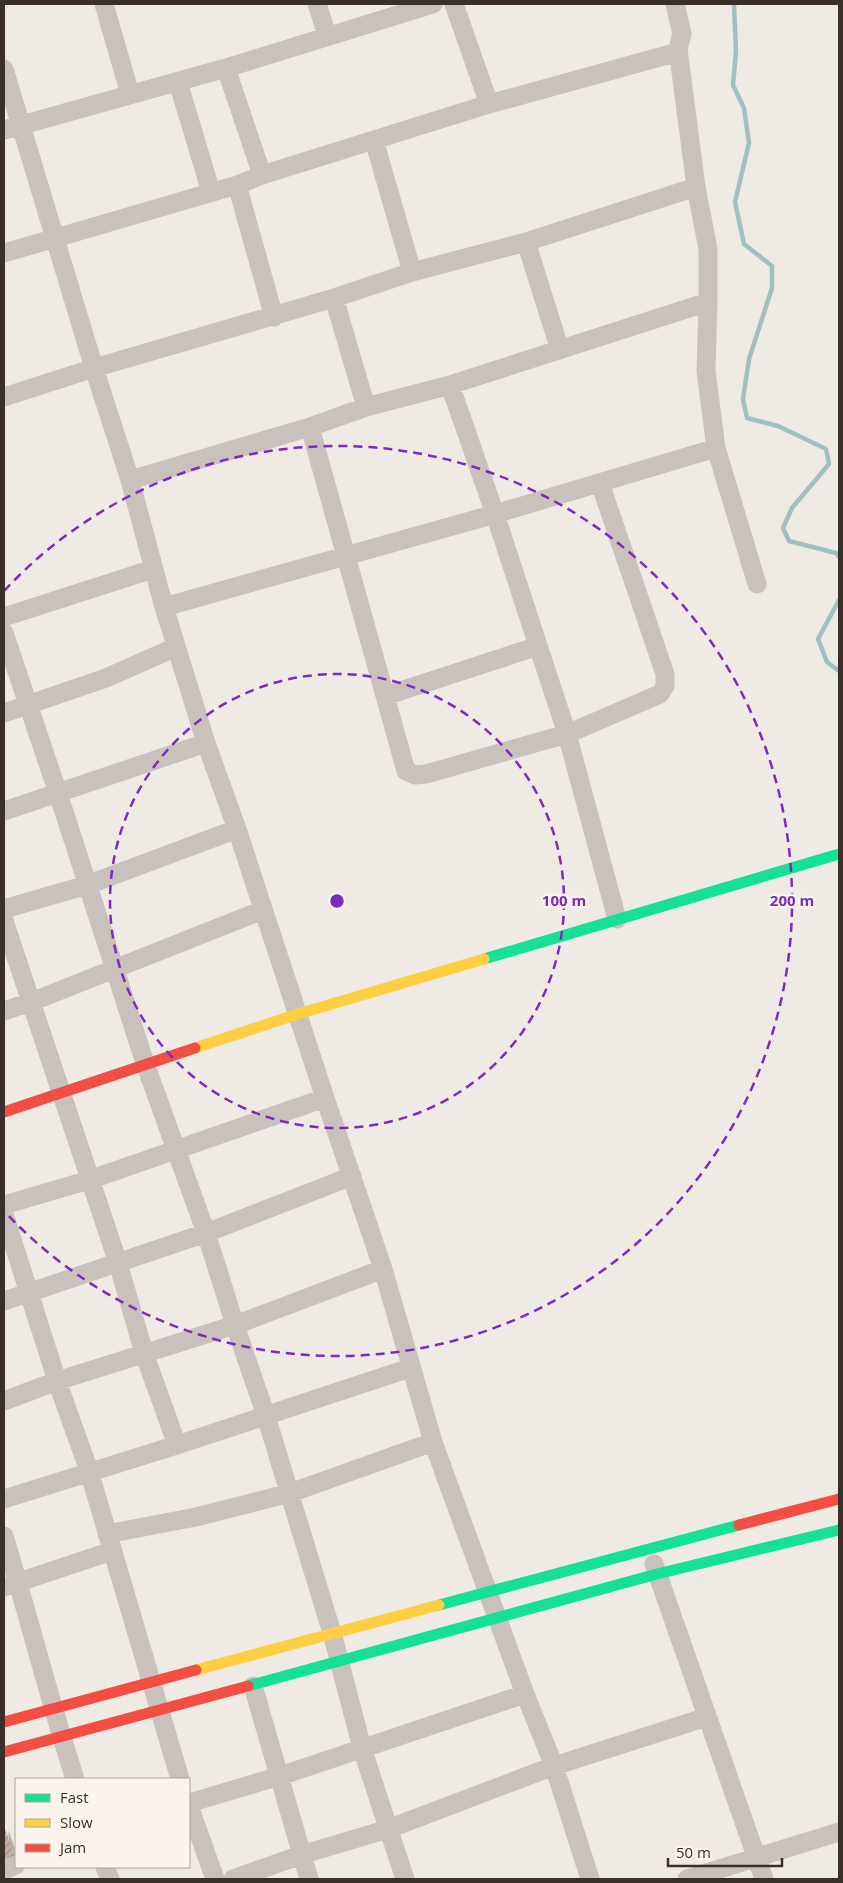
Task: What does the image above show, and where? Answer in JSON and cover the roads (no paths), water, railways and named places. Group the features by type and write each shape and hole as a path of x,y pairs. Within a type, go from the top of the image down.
{"main road":[{"path":"4,1112 298,1014 839,854"},
{"path":"4,1722 839,1499"},
{"path":"4,1752 497,1620 519,1612 657,1574 839,1530"}],"street":[{"path":"104,4 130,94"},
{"path":"317,4 327,35"},
{"path":"12,127 226,68 327,35 433,4"},
{"path":"454,4 488,104"},
{"path":"675,4 682,34 678,50 696,187 708,249 706,371 716,448 757,584"},
{"path":"4,253 237,185 262,175 488,104 678,52 678,50"},
{"path":"226,68 262,175"},
{"path":"4,69 12,127 54,239 130,480 153,569 206,743 238,829 263,910 383,1269 410,1368 433,1442 497,1620 554,1766 590,1879"},
{"path":"178,82 211,192"},
{"path":"374,140 412,272"},
{"path":"237,185 274,317"},
{"path":"4,397 94,368 274,317 412,272 526,242 696,187"},
{"path":"526,242 560,350"},
{"path":"334,298 366,408"},
{"path":"130,480 310,427 366,408 450,385 708,302"},
{"path":"450,385 495,514 567,734 616,919"},
{"path":"310,427 406,771 415,775 426,774 567,734 660,694 665,686 665,674 600,483"},
{"path":"164,606 495,514 716,448"},
{"path":"4,617 153,569"},
{"path":"4,633 116,968 146,1066 206,1233 266,1416 332,1633 338,1662 362,1748 405,1879"},
{"path":"385,696 538,646"},
{"path":"4,713 106,678 176,647"},
{"path":"4,811 206,743"},
{"path":"4,909 87,885 238,829"},
{"path":"4,1011 263,910"},
{"path":"4,921 118,1263 144,1353 177,1445"},
{"path":"4,1205 90,1180 325,1098"},
{"path":"4,1301 206,1233 352,1176"},
{"path":"4,1214 57,1381 89,1471 180,1778"},
{"path":"4,1400 57,1381 235,1325 383,1269"},
{"path":"4,1499 177,1445 410,1368"},
{"path":"11,1584 109,1542 290,1493 433,1442"},
{"path":"4,1536 11,1584 75,1778"},
{"path":"650,1548 657,1574 764,1879"},
{"path":"252,1686 309,1879"},
{"path":"190,1804 280,1776 525,1694"},
{"path":"232,1879 388,1829 554,1766 707,1717"},
{"path":"190,1807 216,1879"},
{"path":"687,1879 839,1832"}],"waterway":[{"path":"734,4 736,51 733,85 744,108 749,143 735,202 744,244 772,266 772,288 749,359 743,399 747,418 778,426 826,449 829,464 792,508 783,528 789,541 836,553 839,557"},
{"path":"839,600 818,639 827,662 839,671"}]}
